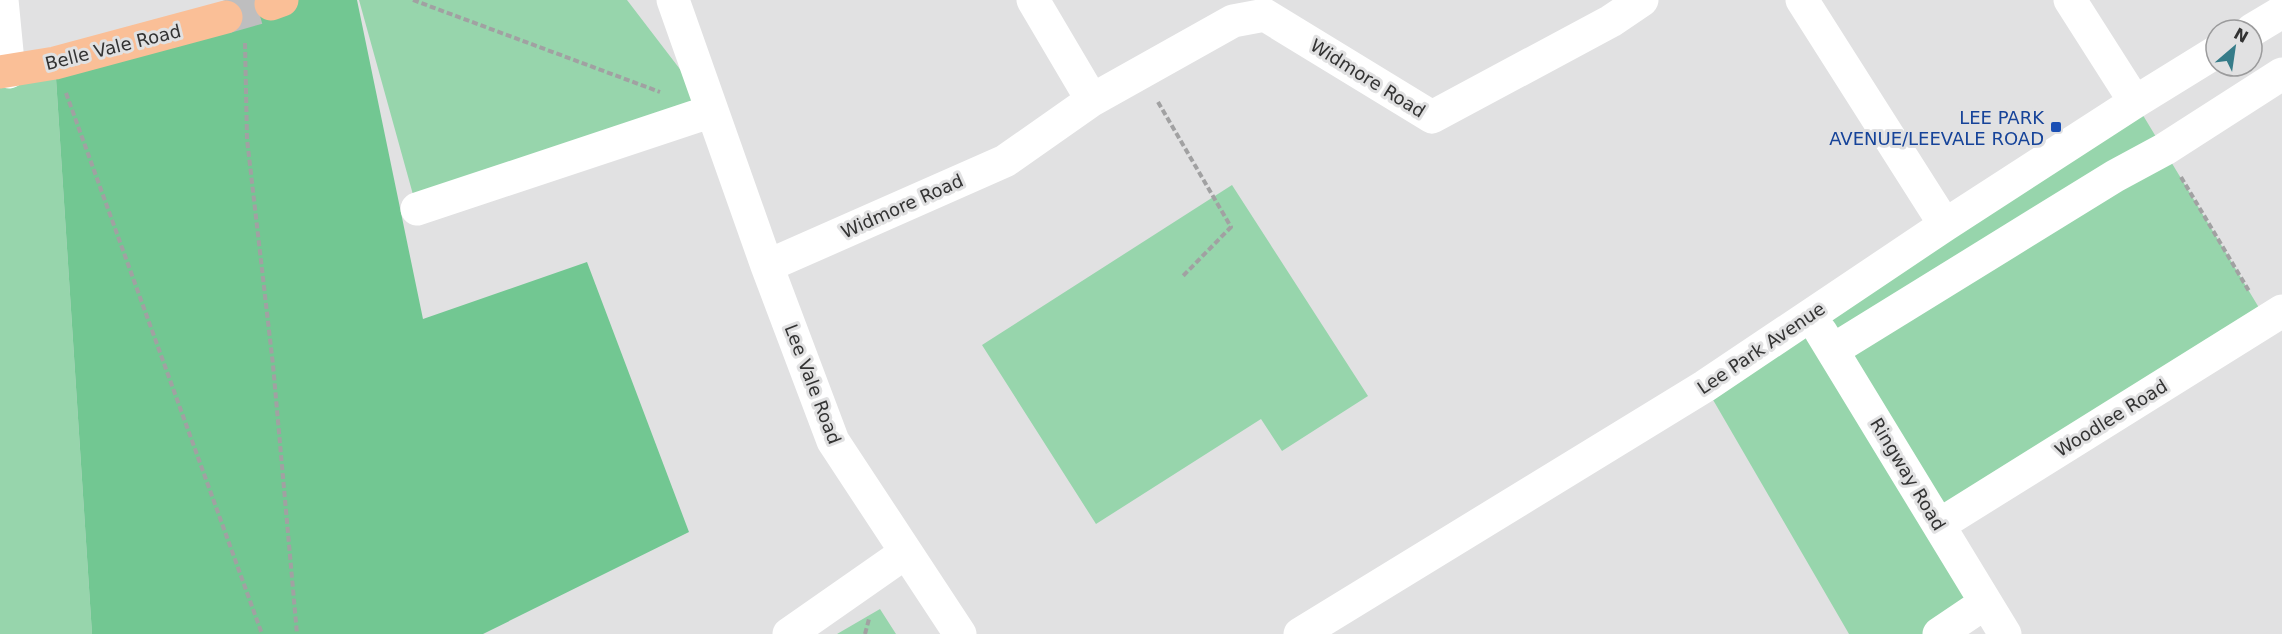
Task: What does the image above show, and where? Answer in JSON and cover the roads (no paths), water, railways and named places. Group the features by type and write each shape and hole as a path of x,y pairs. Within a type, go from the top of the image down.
{"main road":[{"name":"Belle Vale Road","path":"4,72 235,26"}],"street":[{"path":"2,0 4,72"},
{"name":"Lee Vale Road","path":"673,0 767,266 833,441 960,634"},
{"path":"1033,0 1092,100"},
{"name":"Widmore Road","path":"767,266 1005,161 1092,100 1233,21 1265,15 1432,117 1611,21 1642,0"},
{"path":"1802,0 1945,225"},
{"path":"2070,0 2135,102"},
{"path":"2264,23 2282,12"},
{"name":"Lee Park Avenue","path":"1300,634 1705,386 1945,225 2204,59"},
{"path":"1833,350 2282,74"},
{"path":"417,209 712,111"},
{"path":"2101,124 2130,167"},
{"name":"Ringway Road","path":"1811,315 2005,634"},
{"name":"Woodlee Road","path":"1940,525 2274,316"},
{"path":"789,634 905,553"},
{"path":"1939,634 1985,603"}],"tunnel":[{"path":"226,17 271,4"}],"place":[{"name":"LEE PARK AVENUE/LEEVALE ROAD","path":"2056,127"}]}
